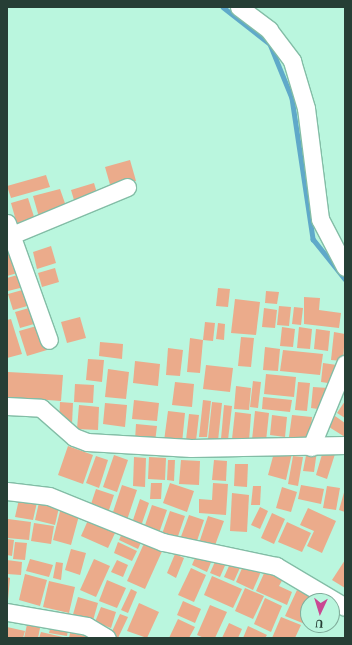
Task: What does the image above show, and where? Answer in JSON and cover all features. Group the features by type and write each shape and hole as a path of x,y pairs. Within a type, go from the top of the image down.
{"street":[{"path":"239,7 269,30 292,61 306,108 320,219 345,267"},
{"path":"49,340 9,232 127,187"},
{"path":"311,447 345,364"},
{"path":"7,406 41,408 74,437 87,442 191,448 311,447 345,445"},
{"path":"7,491 49,496 163,542 276,566 345,607"},
{"path":"7,612 87,626 107,638"}],"building":[{"path":"130,160 136,181 111,188 105,167"},
{"path":"46,175 50,187 11,198 7,186"},
{"path":"94,183 97,193 74,200 71,190"},
{"path":"60,189 67,209 39,217 33,196"},
{"path":"28,198 36,223 18,228 11,203"},
{"path":"51,246 56,263 37,269 33,252"},
{"path":"15,253 21,272 7,276 7,255"},
{"path":"55,268 59,282 42,287 38,273"},
{"path":"21,274 24,287 8,291 7,278"},
{"path":"218,288 230,289 228,307 216,306"},
{"path":"26,289 31,305 13,310 8,294"},
{"path":"266,291 279,292 277,304 265,303"},
{"path":"304,297 320,298 319,310 341,313 339,328 304,324"},
{"path":"235,299 260,302 256,335 231,333"},
{"path":"36,306 41,322 20,328 15,312"},
{"path":"279,306 291,307 289,326 277,325"},
{"path":"294,307 303,308 301,325 292,324"},
{"path":"264,308 277,310 275,328 262,327"},
{"path":"80,317 86,338 67,343 61,322"},
{"path":"11,319 22,354 7,358 7,320"},
{"path":"205,322 215,323 213,341 203,340"},
{"path":"218,323 225,324 224,340 216,339"},
{"path":"40,325 47,350 27,356 19,331"},
{"path":"282,327 295,329 293,347 280,346"},
{"path":"299,327 312,329 310,349 297,348"},
{"path":"316,329 330,331 328,351 314,349"},
{"path":"334,332 345,334 343,361 331,360"},
{"path":"241,337 254,338 251,367 238,366"},
{"path":"190,338 203,340 200,373 187,372"},
{"path":"100,342 123,344 122,359 99,356"},
{"path":"265,347 280,349 278,371 263,370"},
{"path":"168,348 183,350 180,376 166,375"},
{"path":"283,350 323,354 320,375 280,371"},
{"path":"88,359 104,360 102,382 86,380"},
{"path":"135,361 160,364 158,386 133,383"},
{"path":"323,363 337,365 335,384 321,382"},
{"path":"206,365 233,368 230,392 203,389"},
{"path":"108,369 129,372 126,399 105,397"},
{"path":"8,372 63,375 61,401 7,397"},
{"path":"266,374 296,377 294,397 264,394"},
{"path":"253,381 261,382 258,408 250,407"},
{"path":"175,382 194,384 192,407 172,405"},
{"path":"298,382 310,383 307,411 295,410"},
{"path":"75,384 94,385 93,403 74,402"},
{"path":"236,386 251,388 249,410 234,409"},
{"path":"313,387 328,388 325,410 311,408"},
{"path":"263,397 292,400 290,412 262,409"},
{"path":"134,400 159,403 157,421 132,419"},
{"path":"203,400 211,401 207,437 199,437"},
{"path":"345,401 345,418 337,413"},
{"path":"60,402 73,403 72,424 59,423"},
{"path":"212,402 222,403 218,441 208,439"},
{"path":"105,403 127,405 125,427 103,424"},
{"path":"79,405 99,407 98,430 77,429"},
{"path":"224,405 232,406 228,440 221,439"},
{"path":"168,411 185,413 182,443 164,441"},
{"path":"255,411 269,413 266,441 252,440"},
{"path":"235,412 251,414 249,441 232,439"},
{"path":"189,414 199,415 196,441 186,440"},
{"path":"272,415 287,417 285,437 270,435"},
{"path":"292,415 312,417 310,439 289,437"},
{"path":"335,416 345,423 345,437 329,427"},
{"path":"136,424 157,426 155,442 135,440"},
{"path":"68,446 93,455 83,484 58,475"},
{"path":"275,449 292,453 286,480 268,475"},
{"path":"307,450 317,451 314,472 303,471"},
{"path":"323,451 335,454 327,479 316,475"},
{"path":"114,455 128,460 117,492 103,487"},
{"path":"96,456 108,460 99,488 86,483"},
{"path":"293,456 303,457 298,486 288,484"},
{"path":"134,457 146,458 145,487 133,486"},
{"path":"149,457 166,458 165,480 148,479"},
{"path":"168,460 175,460 174,481 167,480"},
{"path":"181,460 200,461 199,485 179,484"},
{"path":"214,460 227,461 226,481 212,480"},
{"path":"235,464 248,464 247,487 234,486"},
{"path":"151,483 162,483 161,499 150,499"},
{"path":"170,483 194,491 187,512 163,503"},
{"path":"213,483 228,484 226,515 199,513 199,499 212,500"},
{"path":"122,485 137,490 126,523 111,518"},
{"path":"301,485 324,489 321,504 298,499"},
{"path":"253,486 261,486 260,505 251,505"},
{"path":"327,486 340,488 336,510 323,508"},
{"path":"282,487 297,492 291,512 276,508"},
{"path":"96,489 114,495 107,516 89,510"},
{"path":"345,489 345,512 339,510"},
{"path":"232,493 249,495 247,532 230,531"},
{"path":"20,495 38,498 33,520 15,517"},
{"path":"40,498 60,503 55,525 35,520"},
{"path":"140,499 149,503 140,529 131,526"},
{"path":"152,505 167,510 158,536 143,531"},
{"path":"61,507 80,512 71,545 53,540"},
{"path":"260,507 268,511 260,529 251,525"},
{"path":"308,508 336,521 322,553 307,546 314,531 300,525"},
{"path":"170,511 185,516 176,542 161,537"},
{"path":"272,513 285,519 274,544 261,538"},
{"path":"189,515 204,520 195,547 179,542"},
{"path":"208,516 224,521 214,548 199,543"},
{"path":"89,518 116,531 108,548 81,536"},
{"path":"8,519 31,522 29,540 7,538"},
{"path":"287,522 311,533 302,552 278,542"},
{"path":"34,523 54,526 51,544 31,541"},
{"path":"124,529 143,538 138,549 119,540"},
{"path":"7,539 14,540 12,556 7,555"},
{"path":"146,539 164,547 145,589 127,581"},
{"path":"15,542 27,543 25,560 13,559"},
{"path":"118,542 137,551 132,561 114,553"},
{"path":"71,549 86,553 80,575 65,570"},
{"path":"197,553 212,560 207,572 192,565"},
{"path":"175,554 184,558 176,578 167,573"},
{"path":"217,557 227,561 220,577 210,573"},
{"path":"233,557 243,561 234,581 224,577"},
{"path":"30,559 53,565 49,577 26,571"},
{"path":"94,559 110,566 96,597 80,590"},
{"path":"246,559 263,567 253,590 236,582"},
{"path":"7,560 22,562 21,575 7,574"},
{"path":"117,560 128,565 123,577 111,572"},
{"path":"345,560 345,588 332,580"},
{"path":"56,562 63,563 61,580 53,578"},
{"path":"191,568 206,575 194,602 178,595"},
{"path":"266,569 284,577 279,586 292,592 287,605 256,591"},
{"path":"25,574 47,580 40,606 19,600"},
{"path":"212,576 242,589 233,608 204,595"},
{"path":"7,577 10,578 8,600 7,599"},
{"path":"107,580 126,588 117,608 99,601"},
{"path":"49,581 75,587 69,613 43,607"},
{"path":"245,588 264,596 253,619 235,611"},
{"path":"131,589 137,592 128,613 121,610"},
{"path":"297,590 303,593 300,593 300,622 285,616"},
{"path":"78,597 98,603 92,624 72,618"},
{"path":"265,598 282,606 271,632 254,624"},
{"path":"183,601 201,609 195,623 177,615"},
{"path":"139,603 159,612 147,638 127,631"},
{"path":"210,605 227,612 215,638 204,638 197,635"},
{"path":"101,607 116,612 111,628 95,622"},
{"path":"120,614 128,617 118,638 109,638"},
{"path":"281,617 300,625 295,638 272,638"},
{"path":"178,619 195,627 189,638 169,638"},
{"path":"28,620 41,623 38,638 24,638"},
{"path":"52,621 69,624 67,636 49,633"},
{"path":"229,623 242,629 238,638 222,638"},
{"path":"248,626 267,635 265,638 243,638"},
{"path":"7,627 25,631 23,638 7,638"},
{"path":"41,632 63,637 63,638 39,638"},
{"path":"70,633 91,637 91,638 69,638"}],"waterway":[{"path":"223,7 270,44 292,98 313,239 345,279"}]}
